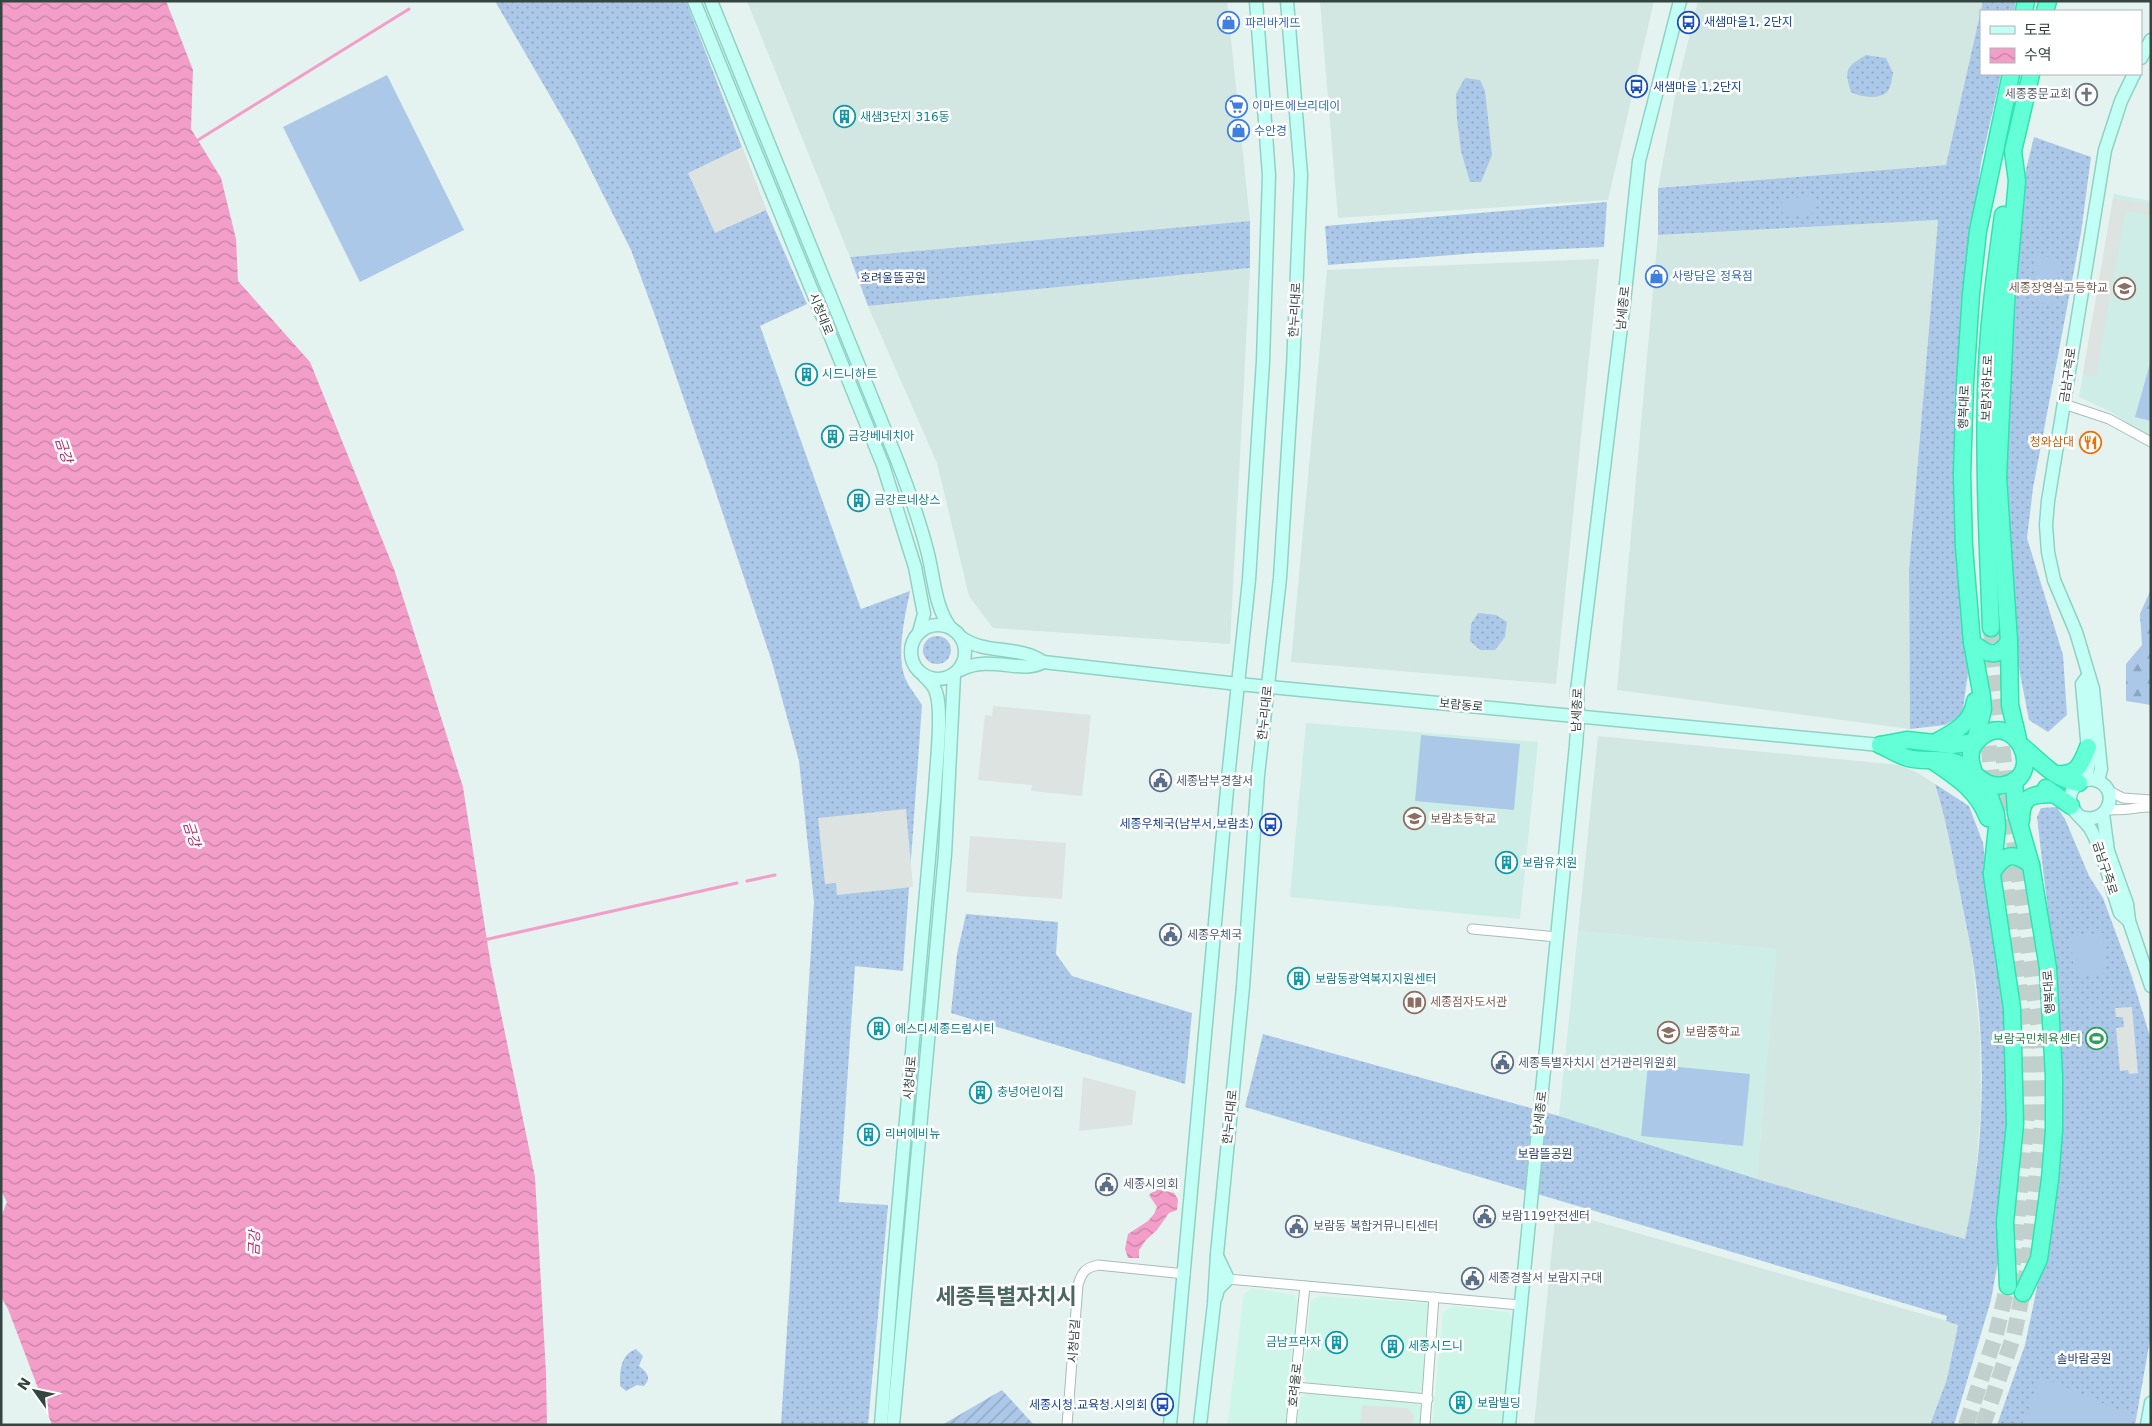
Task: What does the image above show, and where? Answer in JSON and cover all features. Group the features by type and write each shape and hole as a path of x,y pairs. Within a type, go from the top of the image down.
{"highway":[{"name":"행복대로","path":"1975,742 1982,708 1982,697 1978,636 1964,547 1962,474 1965,384 1971,294 1978,231 2011,75"},
{"path":"1880,745 1908,758 1960,764 1979,778 1998,786 2014,781 2021,774 2024,766 2026,756 2010,705 2009,641 1998,477 2006,303 2017,181 2013,151 2031,75"},
{"name":"보람지하도로","path":"1978,636 1986,500 1986,391 1990,307 2013,151"},
{"path":"1978,636 1982,652 1995,653 2005,649 2009,641"},
{"path":"1934,743 1953,733 1967,722 1974,711 1978,636"},
{"path":"1979,778 1970,758 1975,742 1982,735 1991,731 2001,731 2010,734 2021,743 2053,774 2079,783"},
{"path":"1880,745 1908,740 1952,745 1975,742"},
{"path":"2053,774 2066,775 2074,772 2082,763 2088,746"},
{"path":"1932,760 1961,780 1983,805 1990,828 1989,852 1992,875"},
{"name":"행복대로","path":"1979,778 1987,788 1996,814 1992,875 2012,1008 2015,1124 2005,1222 2015,1290 2039,1259 2050,1180 2054,1130 2054,1076 2048,968 2031,865 2016,813 2014,781"},
{"path":"2014,781 2046,788 2075,811"},
{"path":"2021,833 2021,811 2025,801 2035,794 2055,794"},
{"path":"1992,875 1998,862 2007,856 2021,857 2031,865"}],"street":[{"name":"시청대로","path":"694,1 898,506 915,566 924,614 919,632"},
{"name":"시청대로","path":"711,1 897,460 912,500 928,555 940,610 950,627"},
{"path":"1170,1425 1249,580 1263,361 1269,185 1256,1"},
{"name":"한누리대로","path":"1200,1425 1214,1304 1216,1254 1243,987 1258,775 1280,578 1293,368 1302,175 1287,1"},
{"name":"남세종로","path":"1509,1425 1578,717 1577,692 1639,161 1680,1"},
{"path":"2142,56 2151,40"},
{"name":"금남구즉로","path":"2103,786 2093,689 2076,632 2054,580 2048,552 2048,501 2105,150 2121,101 2134,75"},
{"path":"2064,404 2109,419 2151,442"},
{"path":"934,625 950,627 972,645 1034,656 1043,662 1034,667 991,662 972,664 939,680 924,676 918,671 911,656 914,639 919,632 934,625"},
{"path":"957,672 966,654 962,638"},
{"name":"보람동로","path":"1043,662 1238,684 1880,745"},
{"name":"시청대로","path":"892,1425 945,845 957,672"},
{"name":"시청대로","path":"881,1425 935,790 938,718 936,693 932,684 924,676"},
{"name":"금남구즉로","path":"2079,783 2087,776 2089,761 2082,684 2088,676"},
{"path":"2151,800 2123,798 2092,780 2079,783 2071,793 2075,811 2091,819 2105,812 2151,806"},
{"path":"2103,786 2109,796 2105,812"},
{"name":"금남구즉로","path":"2075,811 2091,829 2120,914 2128,921"},
{"name":"금남구즉로","path":"2105,812 2108,851 2127,904 2128,921 2151,986"},
{"path":"1472,929 1557,937"},
{"path":"1216,1254 1228,1279"},
{"name":"시청남길","path":"1068,1425 1078,1286 1081,1275 1086,1268 1098,1264 1185,1274"},
{"path":"1228,1279 1520,1304"},
{"path":"1214,1304 1218,1289 1228,1279"},
{"name":"호려울로","path":"1291,1425 1305,1286"},
{"path":"1426,1425 1434,1297"},
{"path":"1295,1387 1428,1399"},
{"path":"2147,1425 2151,1402"}],"shaded area":[{"path":"747,1 1227,1 1250,221 850,257"},
{"path":"1320,1 1654,1 1608,200 1338,218"},
{"path":"1698,1 1983,1 1946,165 1658,188 1677,86"},
{"path":"742,147 766,210 715,233 688,173"},
{"name":"세종장영실고등학교","path":"2114,194 2151,201 2151,438 2111,412 2079,397"},
{"path":"2113,198 2151,205 2151,215 2125,211 2096,377 2083,374"},
{"path":"1938,220 1909,569 1910,729 1617,690 1658,235"},
{"path":"1599,259 1556,684 1291,662 1327,270"},
{"path":"1250,268 1230,644 993,628 969,596 937,463 868,306"},
{"path":"993,706 1091,715 1082,796 1031,791 1032,785 978,780 985,715 992,716"},
{"name":"보람초등학교","path":"1306,723 1538,742 1520,919 1290,897"},
{"path":"1598,736 1900,765 1918,773 1935,784 1944,810 1972,956 1980,1036 1981,1107 1974,1197 1965,1239 1757,1179 1776,949 1578,931"},
{"path":"906,809 913,887 837,895 836,883 825,884 818,818"},
{"path":"970,836 1066,843 1062,899 966,892"},
{"name":"보람중학교","path":"1578,931 1777,949 1757,1179 1559,1116"},
{"path":"2132,1007 2138,1073 2129,1074 2128,1070 2120,1071 2116,1028 2124,1027 2123,1017 2116,1017 2115,1008"},
{"path":"1083,1077 1136,1091 1132,1125 1079,1131"},
{"path":"1556,1210 1958,1324 1947,1379 1930,1425 1534,1425"},
{"path":"1252,1288 1294,1295 1298,1301 1286,1425 1227,1425 1244,1294"},
{"path":"1320,1296 1426,1303 1432,1311 1426,1385 1422,1390 1414,1394 1309,1384 1303,1374 1311,1300"},
{"path":"1453,1306 1507,1312 1514,1320 1504,1425 1432,1425 1443,1313"},
{"path":"1309,1393 1414,1400 1421,1409 1420,1425 1297,1425 1300,1398"},
{"path":"1362,1405 1408,1408 1414,1416 1413,1425 1360,1425"}],"green space":[{"path":"495,1 686,1 766,210 807,304 760,326 861,609 910,591 902,635 902,668 905,678 922,705 903,971 855,966 839,1202 888,1205 868,1425 781,1425 814,902 799,761 772,662 711,478 631,250 575,139"},
{"path":"1983,1 2016,1 2014,10 1981,10"},
{"path":"1980,14 1980,75 2001,75 1981,163 1964,290 1964,626 1968,673 1962,716 1945,725 1910,729 1909,569 1938,220 1658,235 1658,188 1946,165"},
{"path":"1866,55 1886,58 1893,73 1889,88 1884,95 1869,97 1851,92 1847,73 1848,69"},
{"path":"387,75 464,230 360,282 283,127"},
{"path":"1465,78 1480,80 1485,91 1492,155 1481,182 1470,182 1461,151 1456,94"},
{"path":"2034,137 2091,157 2081,233 2033,488 2027,538 2063,655 2067,715 2048,732 2029,720 2017,658 2002,485 2016,210"},
{"path":"1815,196 1815,213 1783,215 1782,199"},
{"path":"1607,202 1604,247 1477,253 1328,265 1325,226"},
{"name":"호려울뜰공원","path":"1250,221 1250,268 868,306 850,257"},
{"path":"2037,255 2061,260 2053,305 2029,301"},
{"path":"2151,360 2151,421 2135,417"},
{"path":"2151,589 2151,705 2126,701 2126,664 2142,645 2140,614"},
{"path":"1478,613 1496,615 1507,622 1505,637 1495,650 1480,650 1470,641 1471,624"},
{"path":"937,636 947,640 951,650 947,660 937,664 927,660 923,650 927,640"},
{"path":"1421,735 1520,744 1514,810 1415,801"},
{"name":"보람뜰공원","path":"1935,784 1969,806 1983,843 2010,1061 2001,1244 1991,1300 1954,1425 1930,1425 1947,1379 1958,1325 1946,1321 1947,1316 1245,1107 1263,1034 1559,1116 1757,1179 1965,1239 1977,1169 1980,1133 1982,1061 1980,1025 1970,946 1948,836"},
{"name":"솔바람공원","path":"2057,807 2065,819 2089,876 2103,898 2131,974 2151,1040 2151,1334 2135,1425 1997,1425 2025,1345 2041,1268 2060,1041 2051,937 2037,817 2041,808"},
{"path":"966,914 1058,922 1056,954 1072,976 1192,1013 1185,1084 951,1013 957,954"},
{"path":"2103,933 2106,973 2074,976 2071,936"},
{"path":"1648,1064 1750,1074 1743,1146 1641,1136"},
{"path":"636,1349 643,1356 639,1366 646,1373 648,1380 644,1386 637,1385 626,1391 620,1386 622,1364 627,1355"},
{"path":"2041,1377 2134,1416 2132,1425 2022,1425"},
{"path":"1002,1390 1034,1425 942,1425"}],"water":[{"name":"금강","path":"1,1 166,1 193,70 191,129 221,178 236,239 238,281 310,362 394,569 463,787 491,966 535,1177 546,1373 547,1425 52,1425 8,1309 1,1297 1,1217 7,1202 1,1191"},
{"path":"1156,1189 1174,1193 1178,1199 1177,1210 1169,1213 1157,1230 1146,1240 1139,1250 1139,1258 1128,1258 1125,1249 1128,1234 1148,1221 1154,1214 1157,1207 1149,1195"}],"waterway":[{"path":"198,140 409,9"},
{"path":"747,881 775,875"},
{"path":"484,940 737,883"}],"tunnel":[{"path":"1983,1425 2014,1335 2028,1266 2042,1117 2040,1038 2006,780 1993,665 1991,628"},
{"path":"1986,722 1994,797"},
{"path":"1966,1425 1996,1334 2013,1263 2027,1116 2026,1038 2001,849"}],"place":[{"name":"새샘마을1, 2단지","path":"1688,22"},
{"name":"파리바게뜨","path":"1229,23"},
{"name":"새샘마을 1,2단지","path":"1637,87"},
{"name":"세종중문교회","path":"2087,94"},
{"name":"이마트에브리데이","path":"1236,106"},
{"name":"새샘3단지 316동","path":"844,117"},
{"name":"수안경","path":"1238,131"},
{"name":"사랑담은 정육점","path":"1656,276"},
{"name":"세종장영실고등학교","path":"2124,288"},
{"name":"시드니하트","path":"806,374"},
{"name":"금강베네치아","path":"832,436"},
{"name":"청와삼대","path":"2090,442"},
{"name":"금강르네상스","path":"858,500"},
{"name":"세종남부경찰서","path":"1160,781"},
{"name":"보람초등학교","path":"1414,819"},
{"name":"세종우체국(남부서,보람초)","path":"1270,824"},
{"name":"보람유치원","path":"1506,863"},
{"name":"세종우체국","path":"1171,935"},
{"name":"보람동광역복지지원센터","path":"1299,979"},
{"name":"세종점자도서관","path":"1414,1002"},
{"name":"에스디세종드림시티","path":"879,1029"},
{"name":"보람중학교","path":"1669,1032"},
{"name":"보람국민체육센터","path":"2097,1039"},
{"name":"세종특별자치시 선거관리위원회","path":"1502,1063"},
{"name":"충녕어린이집","path":"981,1092"},
{"name":"리버에비뉴","path":"869,1134"},
{"name":"세종시의회","path":"1107,1184"},
{"name":"보람119안전센터","path":"1485,1216"},
{"name":"보람동 복합커뮤니티센터","path":"1297,1226"},
{"name":"세종경찰서 보람지구대","path":"1472,1278"},
{"name":"금남프라자","path":"1337,1342"},
{"name":"세종시드니","path":"1392,1346"},
{"name":"보람빌딩","path":"1461,1403"},
{"name":"세종시청.교육청.시의회","path":"1163,1405"}],"district":[{"name":"세종특별자치시","path":"1006,1296"}]}
